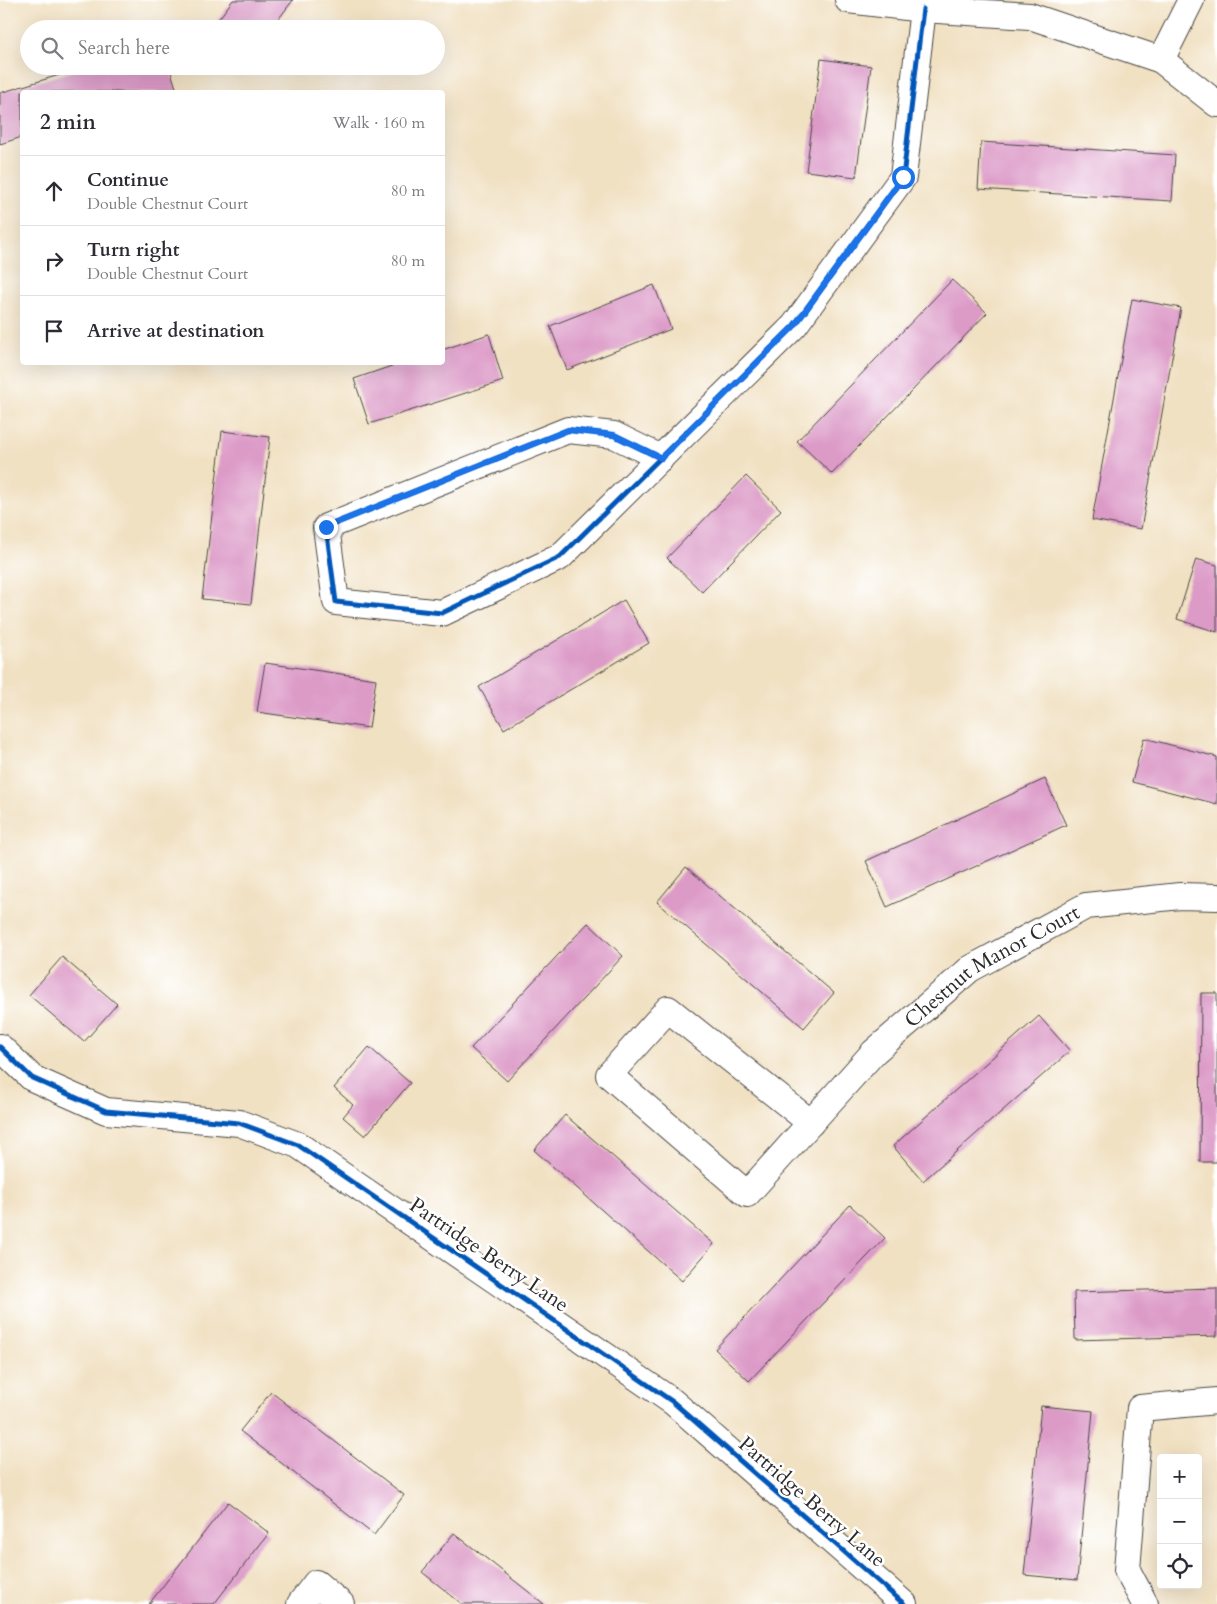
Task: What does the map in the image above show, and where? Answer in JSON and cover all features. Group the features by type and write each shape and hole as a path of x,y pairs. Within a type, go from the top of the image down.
{"street":[{"path":"848,0 923,9 1030,8 1161,60 1217,104"},
{"path":"1161,60 1191,0"},
{"path":"661,458 614,435 568,430 326,527 336,602 442,613 560,557 661,458 794,326 903,177 923,9"},
{"name":"Chestnut Manor Court","path":"811,1123 668,1009 609,1075 747,1194 811,1123 874,1052 970,969 1086,906 1180,896 1217,897"},
{"name":"Partridge Berry Lane","path":"0,1047 32,1078 106,1110 239,1122 298,1145 673,1402 904,1604"},
{"path":"1145,1604 1127,1570 1140,1408 1217,1401"},
{"path":"300,1604 316,1583 341,1604"}],"building":[{"path":"233,0 293,0 278,20 218,20"},
{"path":"821,59 871,66 856,177 806,171"},
{"path":"59,75 172,75 177,90 20,90 20,138 0,144 0,93"},
{"path":"981,142 1175,155 1172,201 978,189"},
{"path":"952,280 987,313 832,474 797,441"},
{"path":"654,285 671,329 567,370 550,326"},
{"path":"1132,299 1181,308 1141,529 1092,520"},
{"path":"489,334 503,381 369,424 354,379 394,365 445,365 445,349"},
{"path":"222,431 270,437 251,604 202,599"},
{"path":"746,476 781,510 702,592 667,558"},
{"path":"1196,559 1217,565 1217,632 1177,619"},
{"path":"624,600 649,643 504,729 479,687"},
{"path":"265,663 376,679 369,728 257,712"},
{"path":"1144,738 1217,757 1217,804 1132,782"},
{"path":"1045,779 1066,825 887,907 866,861"},
{"path":"686,867 834,993 804,1028 657,902"},
{"path":"588,923 623,956 507,1081 471,1048"},
{"path":"62,957 117,1004 84,1042 29,995"},
{"path":"1201,993 1217,993 1217,1162 1200,1162"},
{"path":"1039,1016 1070,1051 923,1181 893,1146"},
{"path":"369,1047 410,1083 365,1136 343,1117 353,1105 334,1088"},
{"path":"565,1115 714,1244 682,1281 534,1150"},
{"path":"850,1205 885,1238 749,1381 715,1349"},
{"path":"1217,1288 1217,1336 1075,1340 1074,1292"},
{"path":"271,1392 404,1495 374,1535 240,1431"},
{"path":"1041,1406 1093,1411 1077,1580 1024,1575"},
{"path":"228,1502 269,1533 214,1604 149,1604"},
{"path":"454,1533 544,1604 462,1604 422,1572"}],"cycle path":[{"path":"661,458 614,435 568,430 326,527 336,602 442,613 560,557 794,326 903,177 923,9"},
{"path":"0,1047 32,1078 106,1111 239,1123 298,1145 673,1402 904,1604"}],"route":[{"path":"326,527 568,430 614,435 661,458 794,326 903,177"}]}
